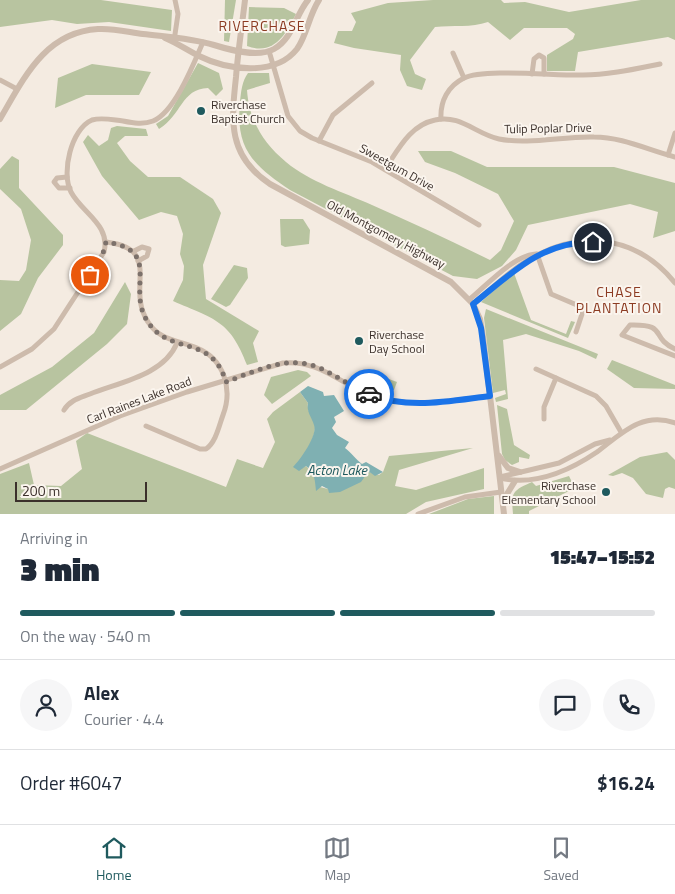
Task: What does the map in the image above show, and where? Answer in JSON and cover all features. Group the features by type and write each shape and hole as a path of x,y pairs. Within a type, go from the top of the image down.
{"street":[{"path":"174,39 178,14 175,0"},
{"name":"Old Montgomery Highway","path":"245,0 233,109 234,134 243,158 254,171 276,188 444,277 471,302"},
{"path":"0,119 40,56 66,37 96,29 203,42 238,50 269,51 286,39 308,0"},
{"path":"174,39 198,55 215,62 257,68 273,66 284,61 297,49 320,0"},
{"path":"0,367 32,348 54,329 102,257 106,242 102,229 70,188 67,176 76,138 82,127 99,119 144,123 162,116 173,101 203,42"},
{"name":"Sweetgum Drive","path":"269,51 288,116 300,131 319,141 354,153 385,169 478,225"},
{"path":"453,53 464,78"},
{"path":"532,74 535,56 539,55 544,58 544,74"},
{"path":"385,169 414,129 431,120 441,119 441,107 446,93 464,78 478,74 592,75 660,64"},
{"path":"0,80 17,90"},
{"path":"319,141 333,115 372,83"},
{"name":"Tulip Poplar Drive","path":"441,119 462,122 482,133 501,139 601,137 675,157"},
{"path":"668,155 675,133"},
{"path":"67,176 57,178 54,182 59,188 70,188"},
{"path":"106,242 123,245 134,252 138,261 140,300 144,316 161,336 177,343 195,347 207,354 217,363 226,382 227,404 208,451 146,426"},
{"path":"504,512 481,328 471,302 512,270 537,254 584,242 617,244 643,253 675,283"},
{"path":"134,252 142,247 149,249 147,256 138,261"},
{"path":"537,254 551,294 584,308 576,332"},
{"path":"675,349 662,341 658,330 651,326 630,325 622,335 675,356"},
{"path":"64,410 76,400 157,368 170,358 177,343"},
{"name":"Carl Raines Lake Road","path":"0,469 120,416 187,392 226,382 276,364 296,362 318,368 366,393 398,402 423,404 490,396"},
{"path":"536,369 591,392 602,400 621,432"},
{"path":"544,419 544,407 556,378"},
{"path":"500,478 515,482 546,477 566,470 598,451 621,432 648,420 659,419 675,423"},
{"path":"500,478 559,463 596,444 611,440"},
{"path":"497,453 504,466 520,472"},
{"path":"504,512 507,494 515,482"},
{"path":"418,514 465,497 502,492"}],"green space":[{"path":"0,0 101,0 172,10 171,31 109,22 77,24 52,20 0,27"},
{"path":"225,0 236,0 229,42 224,41"},
{"path":"433,0 525,2 569,12 641,0 675,0 675,40 668,37 578,52 575,71 547,71 547,55 573,39 575,34 567,28 524,28 510,40 488,22 469,26 435,27 410,60 415,74 426,79 422,90 407,86 400,70 401,55 334,43 338,31 352,31 356,22 351,13 388,3"},
{"path":"249,7 284,8 296,14 288,29 278,41 272,46 256,48 247,46"},
{"path":"198,63 219,73 223,89 216,96 208,88 199,89 192,93 173,117 159,129 156,124 168,116"},
{"path":"92,64 151,72 139,95 86,95 55,108 58,78"},
{"path":"248,73 269,73 270,83 247,90 248,101 254,121 264,139 278,155 295,169 316,181 490,260 501,250 514,221 498,194 455,173 425,162 418,151 451,151 487,167 614,167 675,183 675,231 653,238 658,212 630,204 528,225 516,250 502,266 477,279 453,276 290,190 266,173 250,155 244,144 241,132 239,118 241,91"},
{"path":"117,126 146,129 148,136 125,136 117,143 130,161 148,177 180,177 213,199 221,213 203,265 206,299 259,331 253,343 258,362 247,365 234,339 219,323 210,317 173,301 183,280 184,266 180,254 183,234 177,216 161,212 139,220 102,176 83,142 88,135 99,146 108,140 111,128"},
{"path":"12,156 19,160 19,188 63,235 63,245 38,278 21,314 0,331 0,280 19,281 26,270 31,240 21,209 0,189 0,169"},
{"path":"280,219 303,219 310,230 309,244 285,247 281,245"},
{"path":"234,265 247,268 248,278 230,305 226,307 211,299"},
{"path":"514,273 531,320 566,334 571,321 575,322 568,338 481,302"},
{"path":"125,282 131,294 127,324 107,344 26,410 0,410 0,395 52,367 94,333"},
{"path":"486,309 598,354 596,359 579,351 526,334 503,340 508,399 496,402 495,398 506,394 505,390 493,393 484,318"},
{"path":"612,360 675,385 675,389 634,388 607,369"},
{"path":"298,370 307,372 311,376 272,404 264,395 271,377"},
{"path":"378,375 397,382 394,390 375,384"},
{"path":"300,392 308,403 308,409 315,426 302,468 306,466 314,474 320,487 328,489 368,472 379,475 383,472 389,456 473,448 399,470 395,486 416,490 484,468 484,489 426,502 406,514 0,514 0,474 29,463 34,485 61,486 82,469 76,441 87,433 226,487 237,459 263,468 275,442 267,419 273,412"},
{"path":"497,405 507,409 514,445 530,455 529,459 519,457 519,462 512,465 505,460 502,454"},
{"path":"667,452 675,460 675,489 669,487 665,489 663,498 646,494 633,478 622,473 613,476 608,475 640,457"},
{"path":"569,476 575,488 529,511 529,514 513,514 512,501 517,490 532,482 536,486"},
{"path":"494,496 494,514 429,514 468,499"}],"water":[{"name":"Acton Lake","path":"308,386 323,392 324,396 334,395 344,411 334,417 336,422 332,428 337,435 349,442 345,448 362,464 366,462 383,472 375,476 368,472 361,482 340,492 329,493 328,489 322,486 316,491 315,480 309,468 306,466 299,471 293,467 308,447 315,429 308,412 308,403 300,392"}],"way so far":[{"path":"90,275 102,257 106,242 127,246 131,249 136,254 139,265 142,310 151,326 166,339 195,347 213,358 224,374 226,382 276,364 301,362 326,371 369,394"}],"place":[{"name":"Riverchase Baptist Church","path":"201,111"},
{"name":"Riverchase Day School","path":"359,341"},
{"name":"Riverchase Elementary School","path":"606,492"}],"district":[{"name":"RIVERCHASE","path":"262,25"},
{"name":"CHASE PLANTATION","path":"619,300"}],"route":[{"path":"369,394 413,404 490,396 480,319 473,304 512,270 537,254 572,243 593,242"}]}
